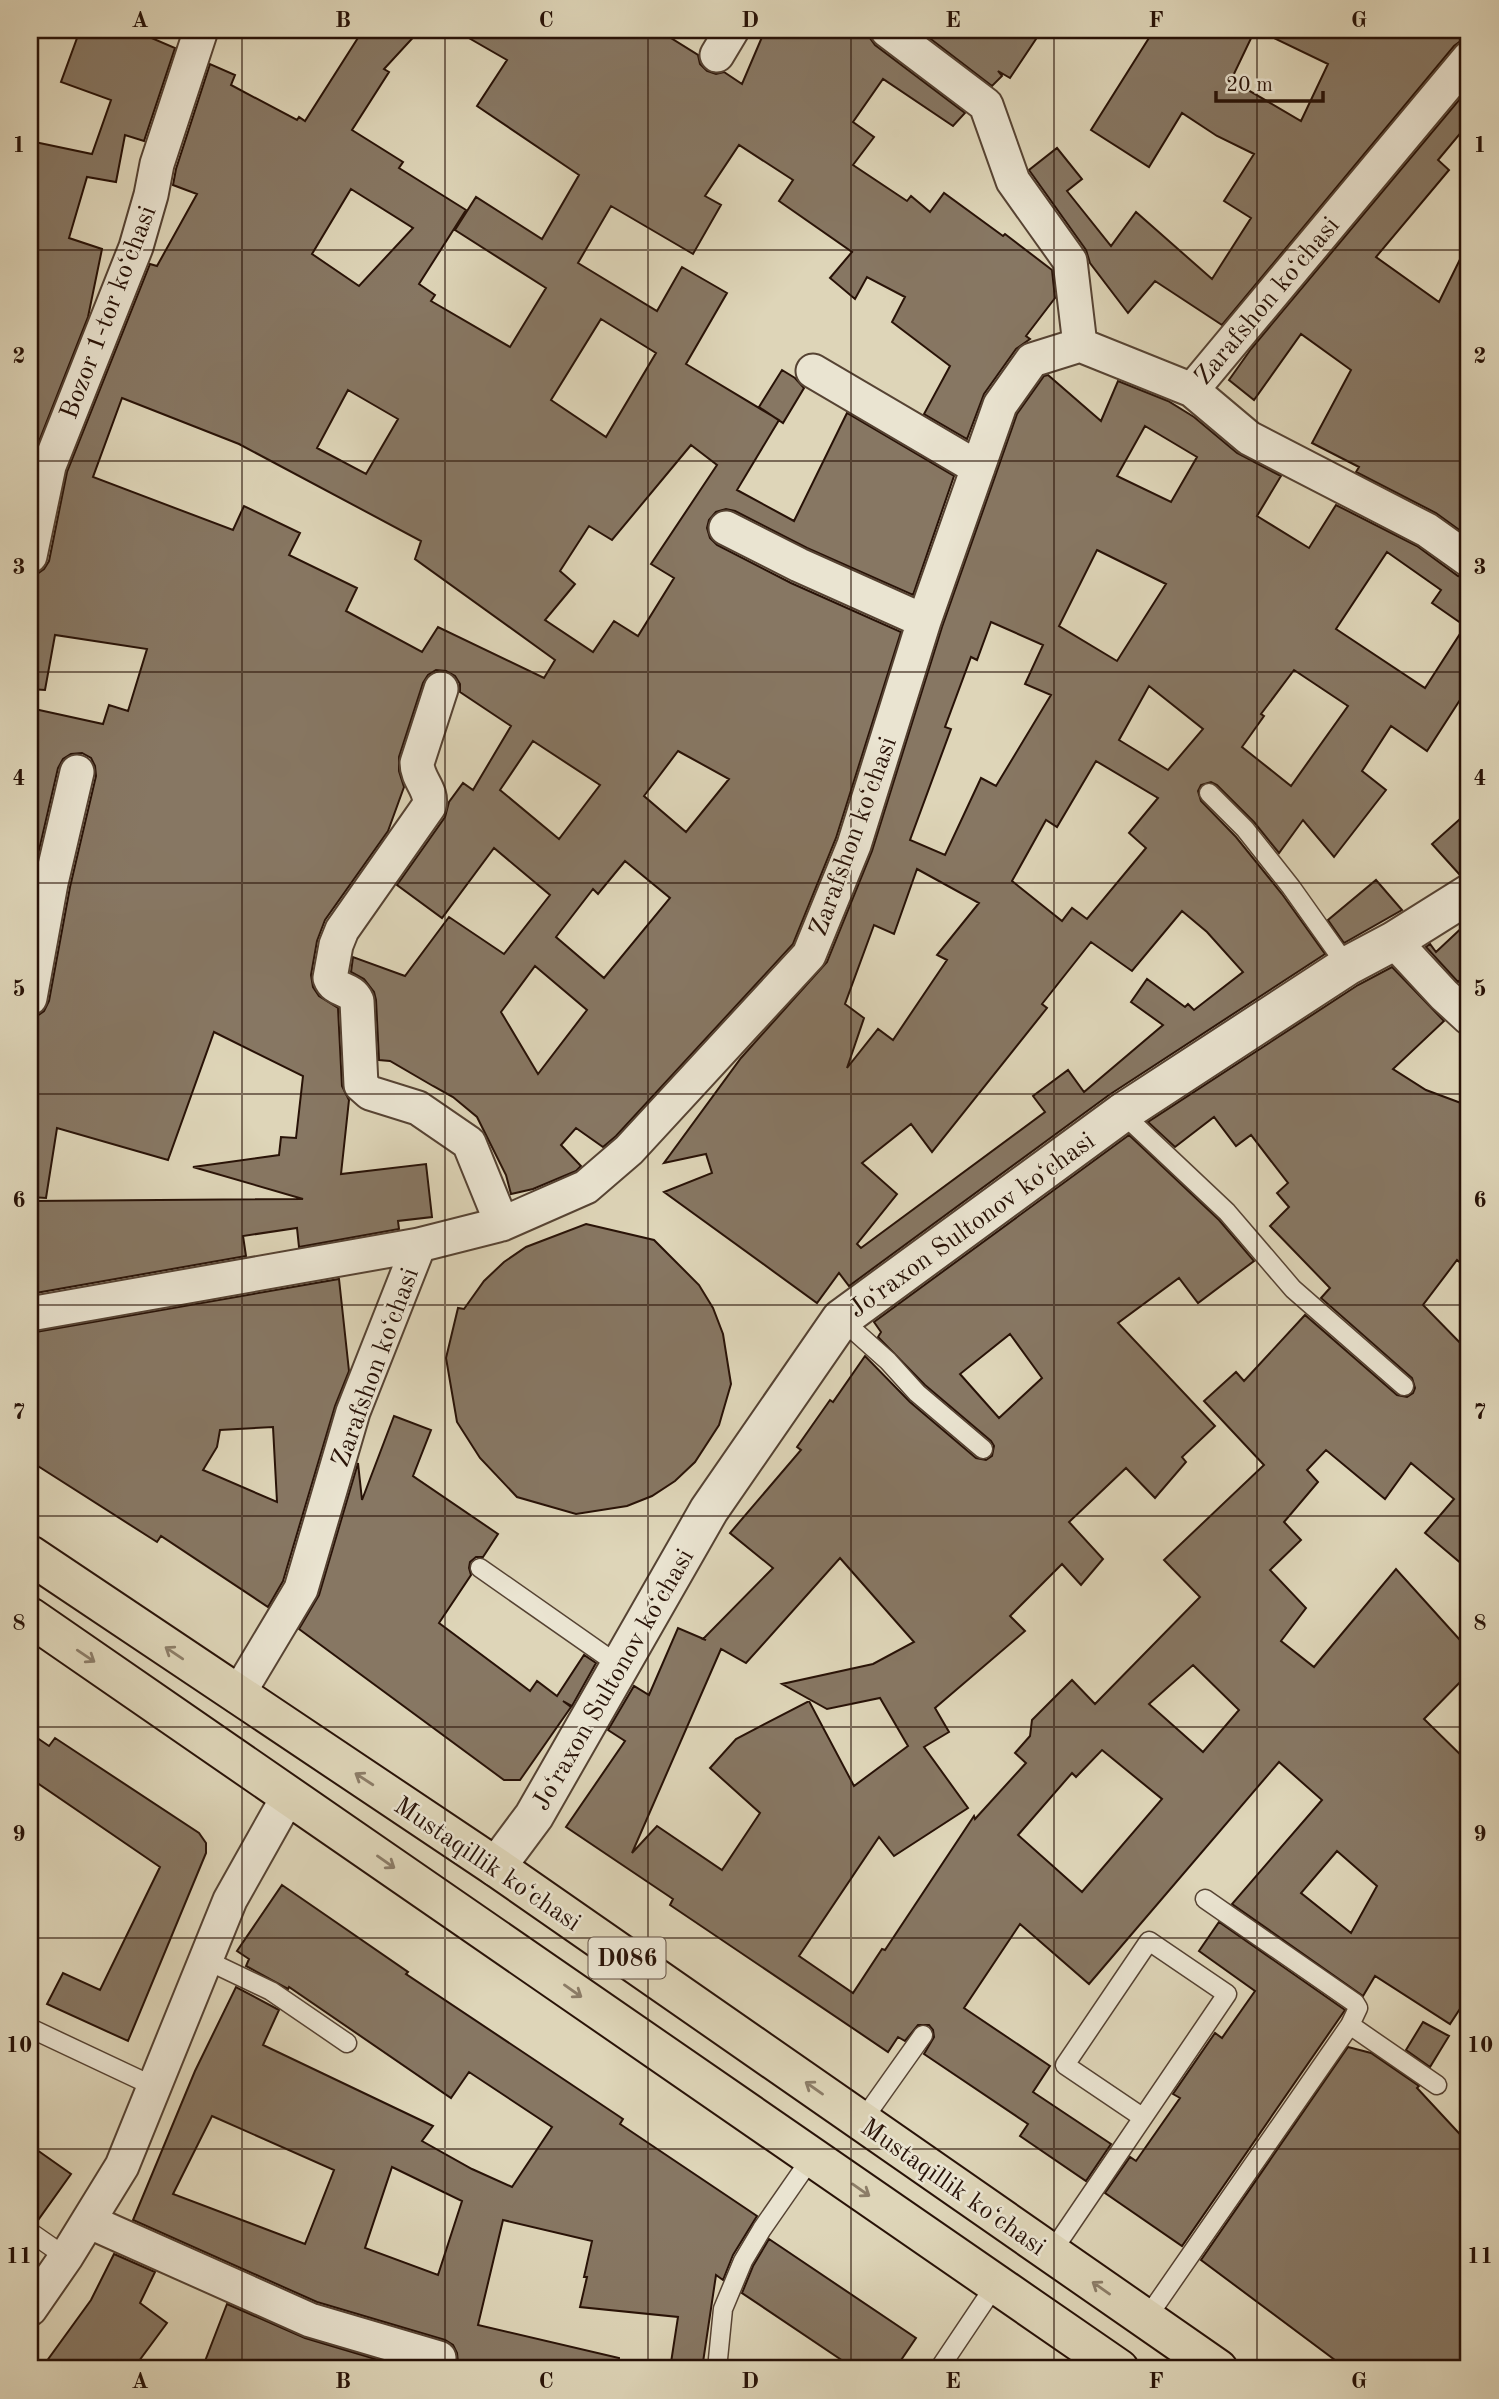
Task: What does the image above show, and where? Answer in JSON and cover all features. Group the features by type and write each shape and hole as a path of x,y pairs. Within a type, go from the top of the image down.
{"main road":[{"name":"Mustaqillik koʻchasi","path":"30,1555 496,1867 1218,2369"},
{"name":"D086","path":"30,1617 1119,2369"}],"street":[{"name":"Bozor 1-tor koʻchasi","path":"30,556 49,466 136,247 157,164 201,30"},
{"path":"887,30 986,104 1013,181 1070,261 1080,345"},
{"name":"Zarafshon koʻchasi","path":"237,1696 301,1589 353,1412 419,1245 502,1224 586,1187 629,1150 809,955 853,845 924,621 1000,405 1032,360 1080,345 1192,390 1469,58"},
{"path":"813,371 978,468"},
{"path":"1192,390 1249,438 1427,530 1469,560"},
{"path":"726,527 799,565 924,621"},
{"path":"442,689 417,763 418,776 430,794 429,806 342,930 336,945 330,978 337,987 351,992 357,1000 364,1089 418,1108 469,1143 502,1224"},
{"path":"30,998 41,880 78,772"},
{"name":"Joʻraxon Sultonov koʻchasi","path":"496,1867 534,1816 709,1510 841,1319 1122,1113 1347,966 1394,941 1469,894"},
{"path":"1394,941 1469,1018"},
{"path":"30,1314 419,1245"},
{"path":"30,2309 66,2258 122,2166 230,1900 289,1795"},
{"path":"88,2221 310,2320 439,2358"}],"lane":[{"path":"1209,793 1245,829 1291,887 1347,966"},
{"path":"1122,1113 1227,1212 1293,1289 1404,1386"},
{"path":"841,1319 888,1361 917,1393 983,1449"},
{"path":"480,1568 620,1666"},
{"path":"1146,2319 1350,2025 1358,2008 1355,2003 1205,1899"},
{"path":"1051,2253 1227,1994 1149,1941 1065,2065 1142,2118"},
{"path":"206,1960 271,1992 347,2043"},
{"path":"1350,2025 1437,2085"},
{"path":"30,2028 153,2086"},
{"path":"862,2121 923,2035"},
{"path":"717,2369 723,2309 743,2261 812,2157"},
{"path":"30,2232 66,2258"},
{"path":"939,2369 996,2284"}],"building":[{"path":"80,30 133,30 175,48 144,141 125,135 116,182 87,177 69,238 102,249 88,317 30,464 30,141 92,154 111,100 61,82"},
{"path":"363,30 420,30 384,69 389,72 352,130 403,162 399,168 466,210 419,284 435,295 431,301 510,347 546,288 455,230 476,197 542,239 579,175 477,106 507,60 455,30 658,30 698,55 700,64 707,71 716,74 724,72 742,84 765,30 868,30 875,45 965,113 953,126 883,79 853,122 874,137 853,165 907,201 911,196 930,212 944,193 1052,270 1055,298 1026,336 1030,339 1016,349 984,394 967,439 924,414 950,366 892,322 905,297 867,277 855,299 830,278 852,252 779,201 793,180 739,145 705,196 721,205 693,254 611,206 578,263 657,311 682,267 727,293 686,364 779,420 737,490 794,521 847,413 954,476 913,595 807,548 735,511 726,509 716,512 709,520 707,528 710,538 717,545 791,583 901,632 836,838 793,944 616,1136 603,1147 576,1128 561,1145 581,1166 576,1171 533,1189 511,1194 506,1175 477,1117 453,1097 390,1061 379,1060 374,992 364,979 351,972 353,957 405,976 449,917 504,954 550,895 494,848 442,918 397,885 445,817 449,802 463,783 473,790 511,726 460,692 460,684 455,676 436,670 428,675 423,683 399,757 399,771 404,787 388,831 325,920 317,941 311,975 313,987 319,996 338,1008 342,1086 349,1100 341,1174 426,1164 432,1217 398,1221 399,1229 299,1247 297,1228 243,1236 246,1256 30,1294 30,1201 303,1199 193,1167 279,1155 281,1137 296,1138 303,1076 214,1032 168,1160 57,1128 46,1198 30,1197 30,1017 44,1011 49,1001 70,887 96,776 91,758 82,753 71,754 63,759 58,768 37,859 30,858 30,779 36,749 30,748 30,708 103,724 109,705 128,711 147,649 55,635 45,690 30,689 30,575 44,569 49,561 67,472 150,264 157,266 197,194 173,185 210,64 235,75 231,85 297,120 299,117 305,121","holes":["351,189 413,228 359,286 312,254","601,319 656,353 606,437 551,400","348,390 398,419 366,474 317,448","122,398 239,444 421,541 415,559 555,660 544,678 438,627 422,652 346,611 357,588 289,555 300,533 244,506 233,530 93,477","691,445 717,465 651,564 674,578 638,636 614,621 593,652 545,620 575,584 560,571 589,526 612,540","533,741 600,785 559,839 500,790","678,751 729,779 686,832 644,796","625,861 670,898 604,978 556,937 593,889 598,894","535,966 587,1010 538,1074 501,1012"]},
{"path":"919,30 1042,30 1010,78 998,71 1002,76 992,86"},
{"path":"1154,30 1255,30 1231,80 1301,121 1328,64 1257,30 1469,30 1469,39 1454,46 1222,325 1155,281 1128,313 1090,263 1086,250 1029,170 1057,148 1082,179 1067,191 1111,246 1136,212 1212,279 1251,218 1224,201 1254,154 1217,136 1182,113 1149,167 1091,130"},
{"path":"1469,88 1469,123 1438,160 1449,170 1376,257 1439,302 1469,241 1469,537 1436,513 1356,472 1359,467 1312,443 1351,370 1301,334 1254,400 1229,380 1251,349"},
{"path":"782,370 804,388 783,423 759,407"},
{"path":"1048,375 1101,421 1118,381 1168,401 1194,417 1237,453 1281,476 1257,516 1309,548 1336,505 1417,546 1458,576 1469,579 1469,686 1427,751 1391,726 1362,771 1386,790 1334,857 1303,820 1279,853 1254,822 1217,785 1211,782 1201,785 1198,791 1201,801 1236,837 1282,894 1325,954 1109,1095 849,1286 839,1273 817,1303 664,1192 712,1173 706,1154 664,1163 741,1058 827,962 872,851 942,627 1017,414 1044,376","holes":["1145,426 1197,457 1171,502 1117,476","1097,550 1166,584 1117,661 1059,626","1387,552 1441,590 1432,603 1465,626 1425,688 1336,629","991,622 1043,645 1025,684 1051,695 996,786 981,778 945,855 910,840 951,729 945,727 971,657 977,660","1294,670 1348,706 1291,786 1242,747 1264,716 1261,714","1149,686 1203,729 1168,770 1119,740","1096,761 1158,798 1129,833 1146,848 1087,919 1072,908 1062,921 1012,881 1046,820 1057,827","917,869 979,903 937,955 947,960 893,1040 878,1029 847,1068 864,1018 845,1004 874,925 894,934","1182,911 1207,932 1243,972 1194,1010 1188,1004 1185,1007 1147,979 1131,1002 1163,1025 1084,1092 1068,1070 1033,1096 1045,1112 861,1248 857,1244 897,1194 862,1163 911,1124 932,1152 1047,1008 1042,1004 1091,942 1132,971"]},
{"path":"1469,811 1469,872 1460,875 1432,844"},
{"path":"1376,880 1402,910 1344,943 1328,920"},
{"path":"1469,921 1469,972 1458,982 1426,947 1430,944 1436,952"},
{"path":"1392,967 1444,1021 1393,1069 1426,1090 1469,1106 1469,1270 1457,1260 1423,1305 1469,1352 1469,1570 1425,1533 1454,1499 1411,1463 1385,1499 1326,1450 1307,1470 1318,1482 1284,1522 1301,1540 1270,1570 1306,1608 1281,1641 1314,1667 1396,1569 1469,1650 1469,1673 1424,1719 1469,1763 1469,1995 1450,2024 1375,1976 1363,1996 1232,1904 1322,1800 1279,1762 1089,1984 1020,1924 964,2008 1050,2066 1033,2092 1111,2144 1086,2181 1020,2136 1028,2124 924,2054 934,2037 929,2025 918,2025 905,2041 898,2037 888,2052 670,1905 673,1899 566,1827 625,1741 608,1730 634,1686 649,1695 678,1628 703,1639 773,1568 730,1533 801,1450 797,1447 865,1356 910,1402 976,1458 986,1460 992,1456 994,1446 991,1441 925,1385 878,1337 881,1332 874,1322 1129,1135 1219,1220 1254,1261 1198,1303 1179,1278 1118,1323 1215,1426 1182,1457 1186,1462 1155,1498 1126,1468 1069,1522 1103,1559 1081,1585 1062,1564 1010,1616 1025,1631 935,1708 949,1732 924,1747 968,1808 894,1856 879,1837 799,1956 853,1993 882,1949 885,1950 974,1816 975,1819 1026,1763 1015,1753 1030,1736 1032,1720 1072,1680 1095,1704 1200,1597 1164,1560 1264,1465 1204,1401 1236,1372 1244,1381 1305,1315 1397,1395 1407,1397 1415,1388 1412,1378 1321,1298 1330,1288 1270,1226 1289,1207 1277,1193 1288,1183 1251,1135 1236,1146 1214,1117 1175,1147 1148,1122 1358,985","holes":["1010,1334 1042,1378 999,1418 960,1374","840,1558 914,1642 873,1664 782,1684 827,1709 880,1698 908,1746 854,1786 809,1701 736,1739 710,1768 760,1813 722,1870 657,1826 632,1853 721,1649 746,1663","1193,1665 1239,1710 1203,1752 1149,1704","1102,1750 1162,1799 1082,1892 1018,1835 1072,1773 1076,1777","1337,1851 1377,1886 1351,1933 1301,1893"]},
{"path":"586,1224 654,1240 699,1285 713,1308 723,1334 731,1384 719,1425 695,1462 675,1481 652,1496 627,1506 576,1514 517,1497 480,1458 457,1422 446,1358 458,1308 464,1309 484,1281 504,1262 526,1247"},
{"path":"339,1279 349,1371 335,1406 283,1581 268,1607 161,1536 157,1542 30,1461 30,1333","holes":["273,1427 277,1502 203,1470 217,1447 220,1430"]},
{"path":"394,1416 431,1430 413,1476 498,1534 483,1557 476,1557 470,1562 471,1575 439,1623 530,1691 537,1681 557,1696 584,1655 596,1663 572,1706 563,1701 571,1707 520,1780 504,1780 299,1629 319,1595 358,1463 362,1500"},
{"path":"30,1733 49,1746 55,1738 199,1833 206,1843 206,1853 128,2041 47,2004 63,1973 100,1990 160,1867 30,1778"},
{"path":"282,1885 408,1972 406,1974 623,2119 620,2124 757,2216 733,2255 723,2280 716,2275 702,2369 670,2369 678,2317 580,2307 592,2241 503,2220 478,2325 619,2358 618,2369 454,2369 458,2363 457,2353 453,2345 445,2340 317,2302 133,2220 195,2071 236,1987 279,2010 263,2045 433,2126 422,2141 472,2169 512,2187 552,2127 469,2072 451,2098 289,1987 288,1989 246,1966 249,1959 237,1951","holes":["212,2116 334,2170 305,2244 173,2194","392,2167 462,2201 438,2275 365,2248"]},
{"path":"1219,1922 1345,2010 1182,2246 1105,2193 1130,2157 1136,2161 1180,2098 1173,2094 1215,2033 1222,2038 1255,1991 1199,1951"},
{"path":"1423,2022 1449,2036 1430,2067 1406,2050"},
{"path":"1348,2047 1371,2053 1419,2086 1417,2088 1469,2144 1469,2351 1455,2369 1347,2369 1201,2260"},
{"path":"30,2145 71,2174 36,2223 30,2221"},
{"path":"769,2239 916,2338 895,2369 855,2369 742,2293 753,2266"},
{"path":"114,2254 155,2272 140,2303 167,2323 133,2369 41,2369 91,2300"},
{"path":"227,2304 305,2338 409,2369 202,2369"}]}
